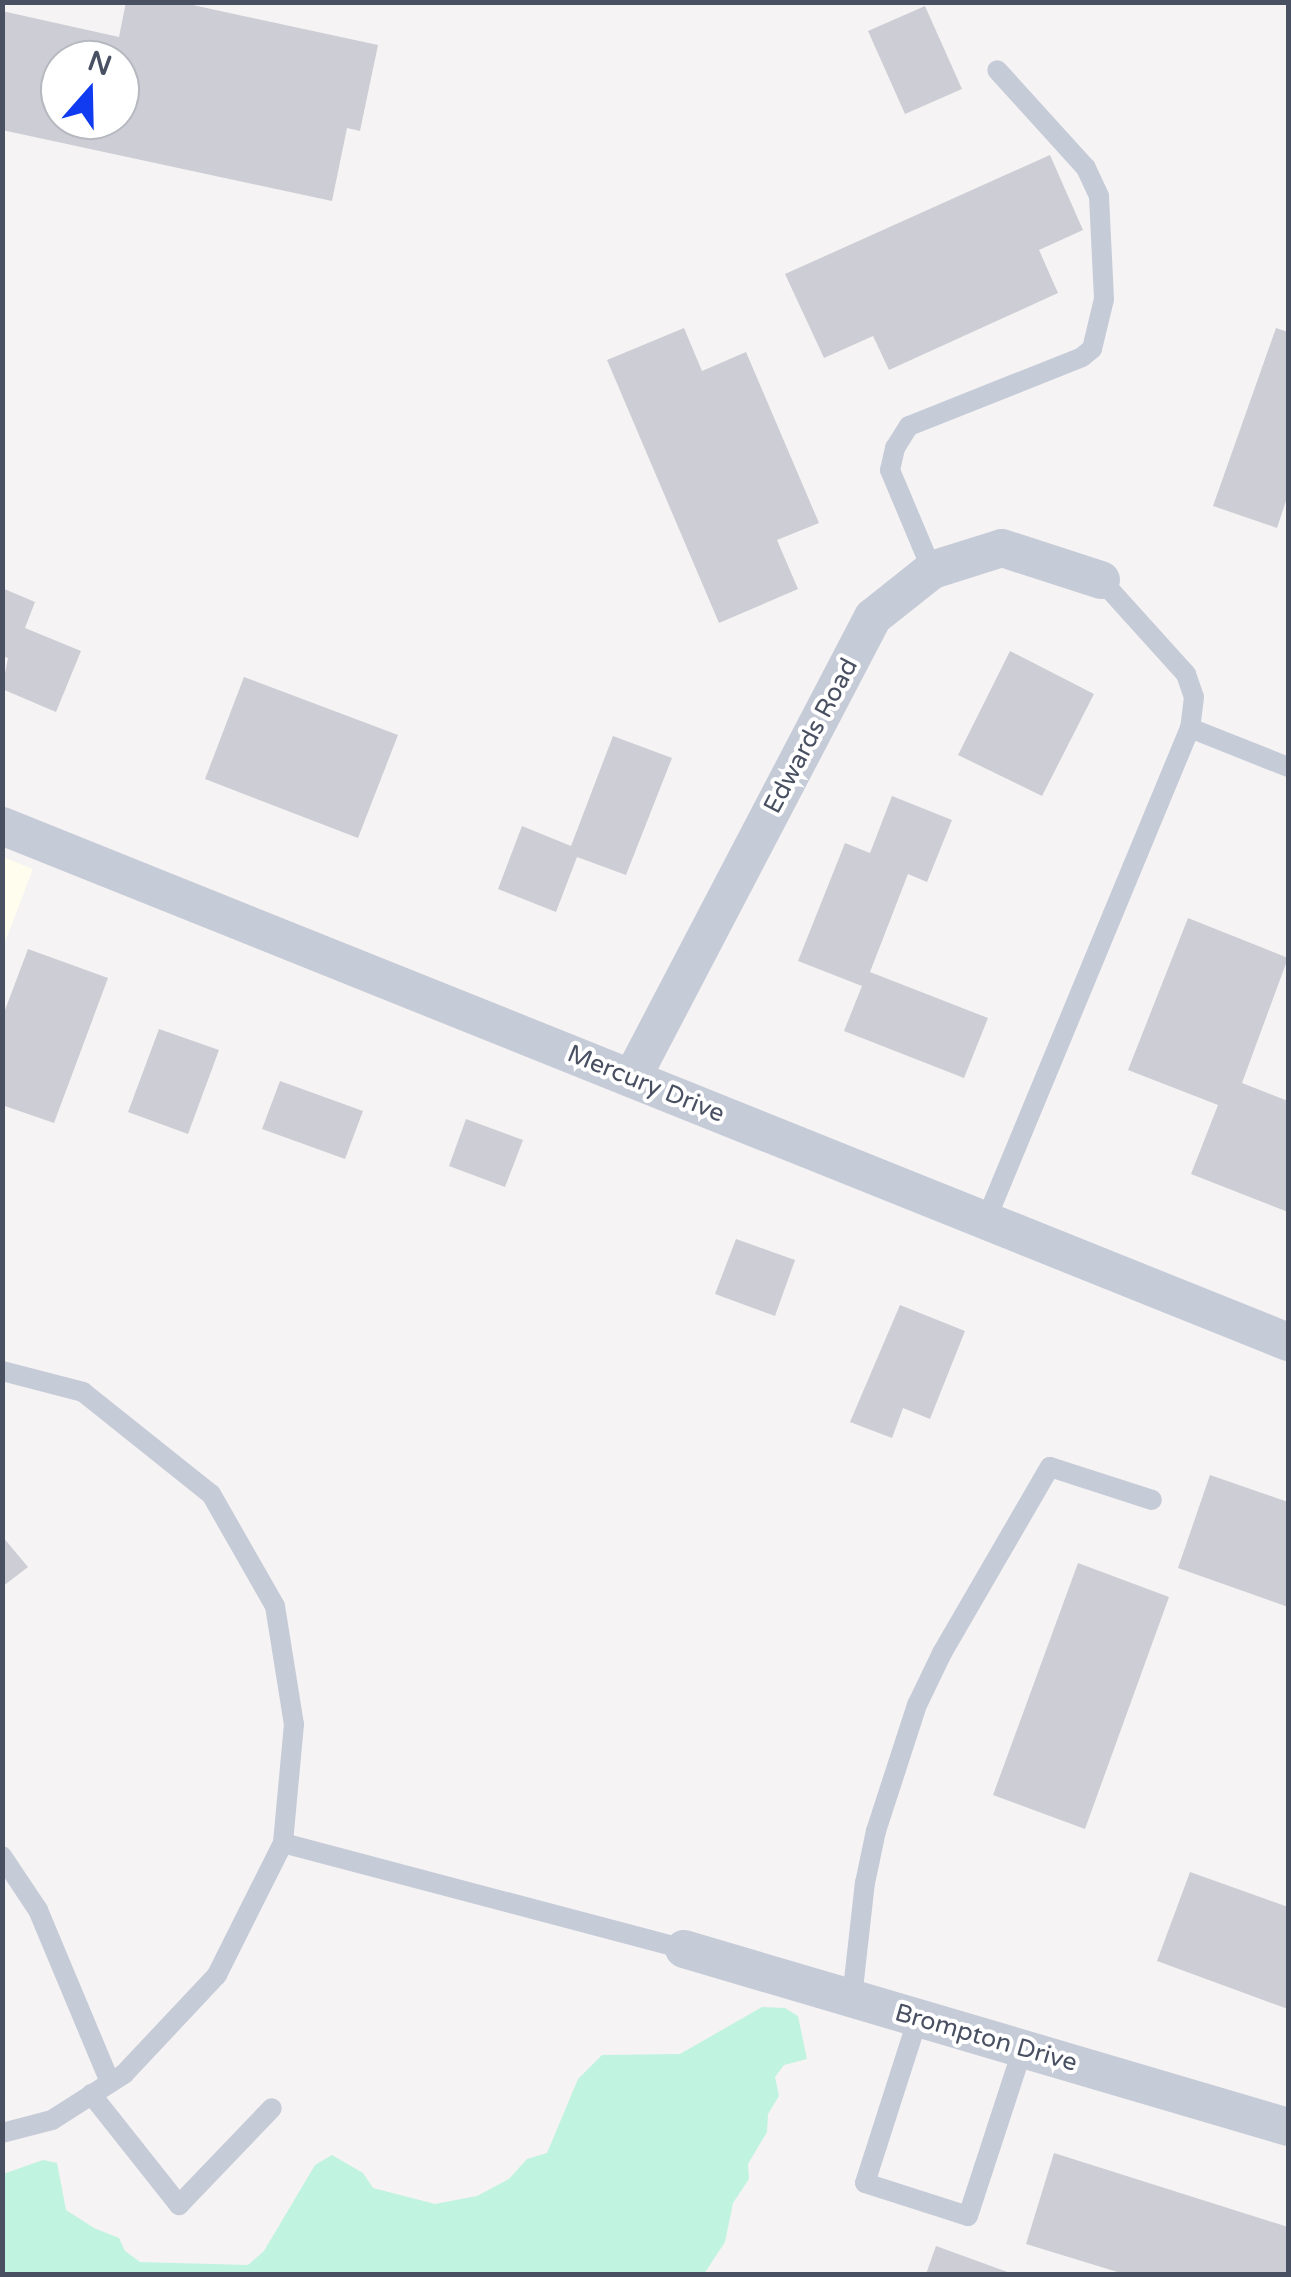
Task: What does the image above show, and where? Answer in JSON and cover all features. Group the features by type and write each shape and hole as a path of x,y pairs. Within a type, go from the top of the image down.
{"street":[{"name":"Edwards Road","path":"632,1078 874,618 932,570 1002,548 1101,580"},
{"name":"Mercury Drive","path":"2,826 1288,1342"},
{"name":"Brompton Drive","path":"684,1948 1288,2127"}],"lane":[{"path":"932,570 890,470 895,448 909,426 1092,350 1104,299 1099,196 1086,168 997,70"},
{"path":"986,1220 1195,711 1186,674 1101,580"},
{"path":"1190,728 1288,767"},
{"path":"2,1370 83,1392 211,1494 274,1606 294,1724 284,1843 217,1976 124,2074 52,2120 2,2133"},
{"path":"852,1998 864,1883 876,1831 917,1705 951,1637 1050,1467 1152,1500"},
{"path":"284,1843 684,1948"},
{"path":"2,1856 38,1910 110,2082"},
{"path":"918,2018 865,2183 968,2216 1023,2048"},
{"path":"91,2094 178,2205 272,2108"}],"shaded area":[{"path":"3,857 33,869 3,947"}],"green space":[{"path":"762,2007 785,2008 798,2016 807,2059 784,2065 775,2077 779,2096 768,2114 767,2132 748,2164 749,2179 733,2203 725,2242 704,2274 3,2274 3,2174 43,2160 57,2163 66,2210 119,2238 125,2251 140,2262 248,2265 264,2251 315,2165 332,2155 363,2173 373,2188 435,2204 477,2196 509,2179 527,2159 547,2153 578,2079 602,2055 680,2054"}],"building":[{"path":"126,2 179,2 378,45 360,131 347,128 332,201 48,140 140,140 140,40 40,40 40,138 2,130 2,11 119,37"},
{"path":"925,6 962,89 905,114 868,31"},
{"path":"1050,155 1083,230 1039,250 1058,293 889,370 873,336 824,358 785,274"},
{"path":"684,328 702,371 746,352 819,523 777,540 798,589 719,623 607,360"},
{"path":"1276,328 1288,332 1288,495 1277,528 1213,506"},
{"path":"2,588 35,602 25,628 81,651 56,712 2,689 8,658 2,656"},
{"path":"1010,651 1094,694 1042,796 958,755"},
{"path":"244,677 398,735 358,838 205,779"},
{"path":"613,736 672,758 626,875 577,857 556,912 498,889 522,826 571,846"},
{"path":"892,796 952,820 927,882 908,874 870,972 988,1018 964,1078 844,1031 862,986 798,961 845,843 870,853"},
{"path":"1188,918 1288,958 1242,1083 1288,1101 1288,1212 1191,1174 1218,1105 1128,1070"},
{"path":"28,949 108,978 54,1123 2,1105 2,1018"},
{"path":"159,1029 219,1050 188,1134 128,1112"},
{"path":"280,1081 363,1111 345,1159 262,1129"},
{"path":"466,1119 523,1140 505,1187 449,1166"},
{"path":"736,1239 795,1260 775,1316 715,1294"},
{"path":"900,1305 965,1331 930,1419 903,1408 892,1438 850,1422"},
{"path":"1210,1475 1288,1502 1288,1607 1178,1568"},
{"path":"2,1536 28,1567 2,1587"},
{"path":"1078,1563 1169,1597 1085,1829 993,1795"},
{"path":"1190,1872 1288,1907 1288,2009 1157,1961"},
{"path":"1054,2153 1288,2227 1288,2274 1124,2274 1026,2244"},
{"path":"936,2246 1013,2274 926,2274"}]}
